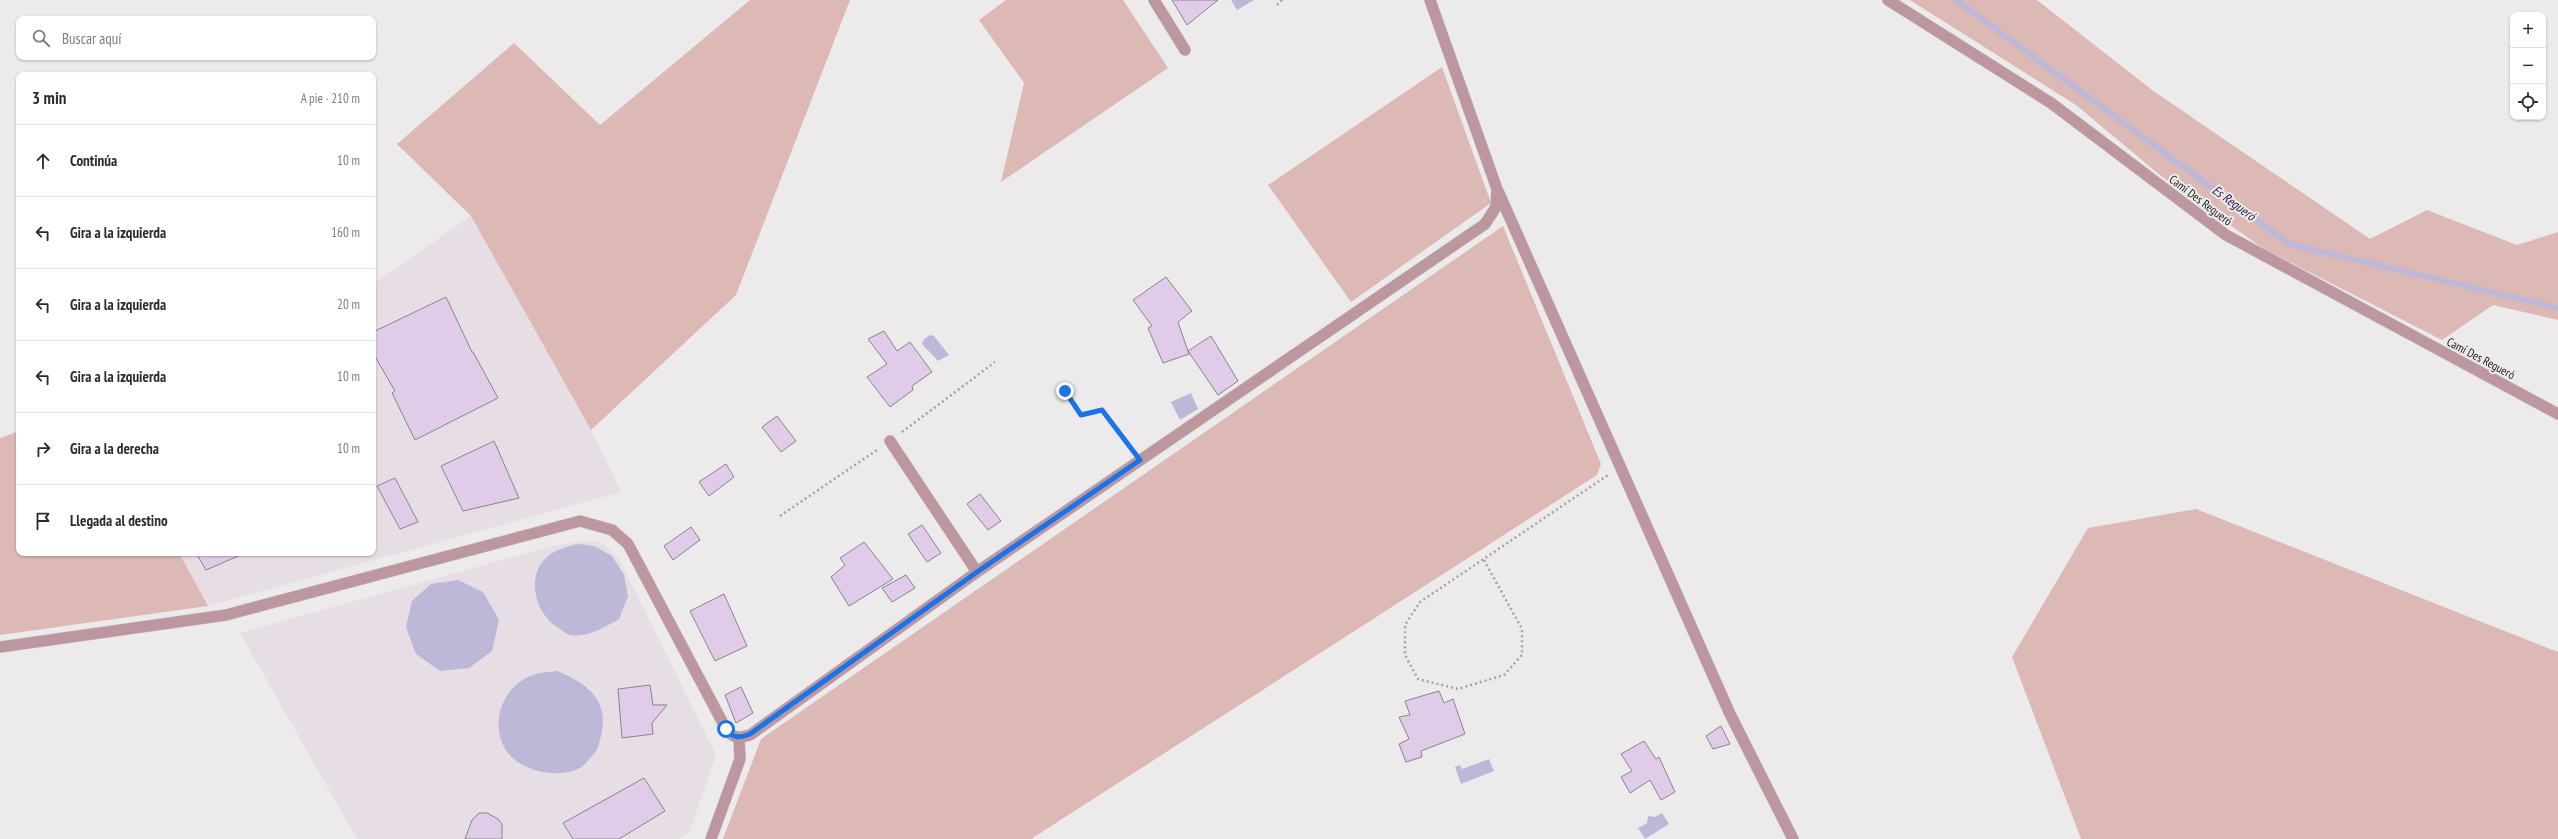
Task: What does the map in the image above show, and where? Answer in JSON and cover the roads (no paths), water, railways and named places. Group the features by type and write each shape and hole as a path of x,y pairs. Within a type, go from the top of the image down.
{"street":[{"path":"1154,0 1185,50"},
{"path":"1430,0 1497,188 1730,714 1793,839"},
{"name":"Camí Des Regueró","path":"1888,0 2051,103 2226,235 2558,414"},
{"path":"0,647 226,615 580,522 612,530 628,544 726,729 732,736 739,738 750,734 977,572 1485,224 1496,207 1497,188"},
{"path":"890,441 977,572"},
{"path":"711,839 740,759 739,738"}],"waterway":[{"name":"Es Regueró","path":"1956,0 2289,244 2558,308"}]}
